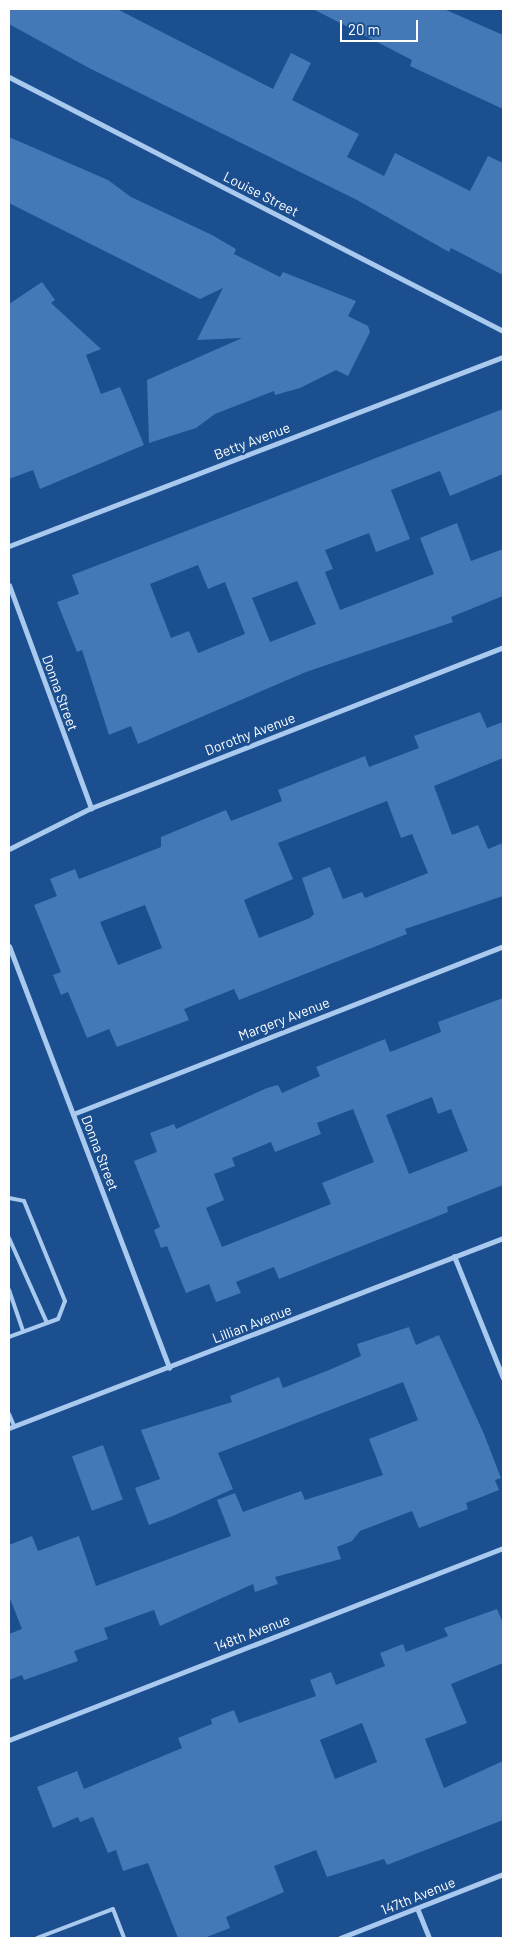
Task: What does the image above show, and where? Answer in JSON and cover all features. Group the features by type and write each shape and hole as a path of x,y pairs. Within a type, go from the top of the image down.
{"street":[{"name":"Louise Street","path":"9,77 503,331"},
{"name":"Betty Avenue","path":"9,546 503,357"},
{"name":"Donna Street","path":"9,585 91,808"},
{"name":"Dorothy Avenue","path":"9,849 91,808 503,647"},
{"name":"Donna Street","path":"9,946 169,1368"},
{"name":"Margery Avenue","path":"73,1114 503,946"},
{"name":"Lillian Avenue","path":"11,1427 169,1368 503,1238"},
{"path":"454,1256 503,1378"},
{"name":"148th Avenue","path":"9,1740 503,1548"},
{"name":"147th Avenue","path":"340,1938 503,1874"},
{"path":"417,1908 429,1938"}],"lane":[{"path":"9,1198 24,1201 65,1302 58,1319 9,1337"},
{"path":"9,1238 47,1323"},
{"path":"9,1290 23,1331"},
{"path":"9,1414 11,1427"},
{"path":"38,1938 113,1908 124,1938"}],"building":[{"path":"9,9 117,9 273,89 291,53 311,63 292,100 359,134 347,157 384,176 395,153 470,191 488,156 503,163 503,275 451,248 449,252 357,200 89,68 9,24"},
{"path":"313,9 444,9 503,35 503,109 410,66 412,60"},
{"path":"9,137 108,180 131,197 212,235 236,249 234,254 280,277 283,272 356,301 348,316 368,326 370,332 348,376 336,370 300,388 275,395 274,391 215,414 196,428 149,443 147,380 242,338 197,340 223,288 200,299 9,203"},
{"path":"42,282 55,300 51,303 101,349 86,355 101,394 120,387 144,445 40,489 33,470 9,479 9,304"},
{"path":"503,409 503,474 450,496 440,471 391,490 410,539 376,552 369,533 325,550 333,569 325,572 340,610 434,574 420,538 457,523 471,561 503,549 503,596 451,617 453,622 306,672 138,744 131,726 109,735 82,650 77,652 57,602 79,594 72,575","holes":["198,565 208,589 225,582 245,634 198,653 189,631 171,638 150,584","297,581 316,624 270,642 252,598"]},
{"path":"480,712 487,728 503,722 503,758 434,786 452,835 478,825 488,849 503,843 503,896 405,929 407,934 239,1000 234,989 184,1009 189,1020 117,1047 109,1029 87,1038 68,992 61,995 53,975 61,972 34,905 57,896 50,879 75,869 79,879 161,847 161,837 226,810 231,821 282,801 278,790 365,756 369,767 419,748 414,736","holes":["387,801 401,838 412,834 428,873 365,898 362,892 343,899 330,867 302,878 314,914 310,918 259,938 244,900 293,879 278,843","145,905 162,948 118,965 100,922"]},
{"path":"503,998 503,1185 447,1207 448,1212 279,1279 274,1267 236,1282 241,1293 216,1302 209,1284 186,1293 167,1246 161,1248 154,1230 160,1227 134,1161 157,1152 150,1133 174,1124 176,1129 267,1088 278,1085 282,1093 320,1076 316,1067 385,1039 390,1052 441,1032 438,1022","holes":["432,1097 438,1114 451,1109 468,1151 409,1174 386,1115","353,1109 374,1162 322,1183 331,1204 222,1247 206,1208 224,1200 214,1174 235,1166 232,1158 271,1142 275,1152 321,1134 317,1123"]},
{"path":"409,1327 416,1345 439,1335 484,1434 501,1478 495,1480 499,1490 466,1503 468,1509 419,1528 412,1511 360,1531 352,1541 337,1547 341,1559 275,1577 278,1584 255,1592 253,1584 160,1626 154,1610 104,1628 108,1639 74,1651 78,1661 24,1680 22,1675 9,1680 9,1634 22,1629 9,1596 9,1545 32,1536 38,1551 79,1536 96,1586 231,1536 217,1500 235,1493 243,1512 301,1491 305,1500 383,1475 369,1439 418,1420 403,1382 218,1453 233,1489 173,1516 149,1525 135,1488 160,1479 141,1430 232,1402 230,1396 279,1377 283,1388 361,1356 357,1344"},
{"path":"103,1445 123,1500 92,1511 72,1456"},
{"path":"497,1609 503,1623 503,1663 451,1684 467,1723 425,1739 444,1788 503,1761 503,1820 387,1865 384,1859 327,1877 316,1850 274,1866 284,1892 226,1917 230,1928 204,1938 178,1938 148,1863 123,1871 116,1850 108,1853 93,1817 80,1822 78,1817 53,1828 37,1787 77,1771 84,1789 182,1748 178,1738 212,1724 211,1719 234,1710 239,1723 316,1696 310,1680 331,1672 336,1685 385,1666 380,1653 403,1644 406,1652 448,1636 444,1628","holes":["362,1723 377,1762 335,1779 320,1740"]}]}
